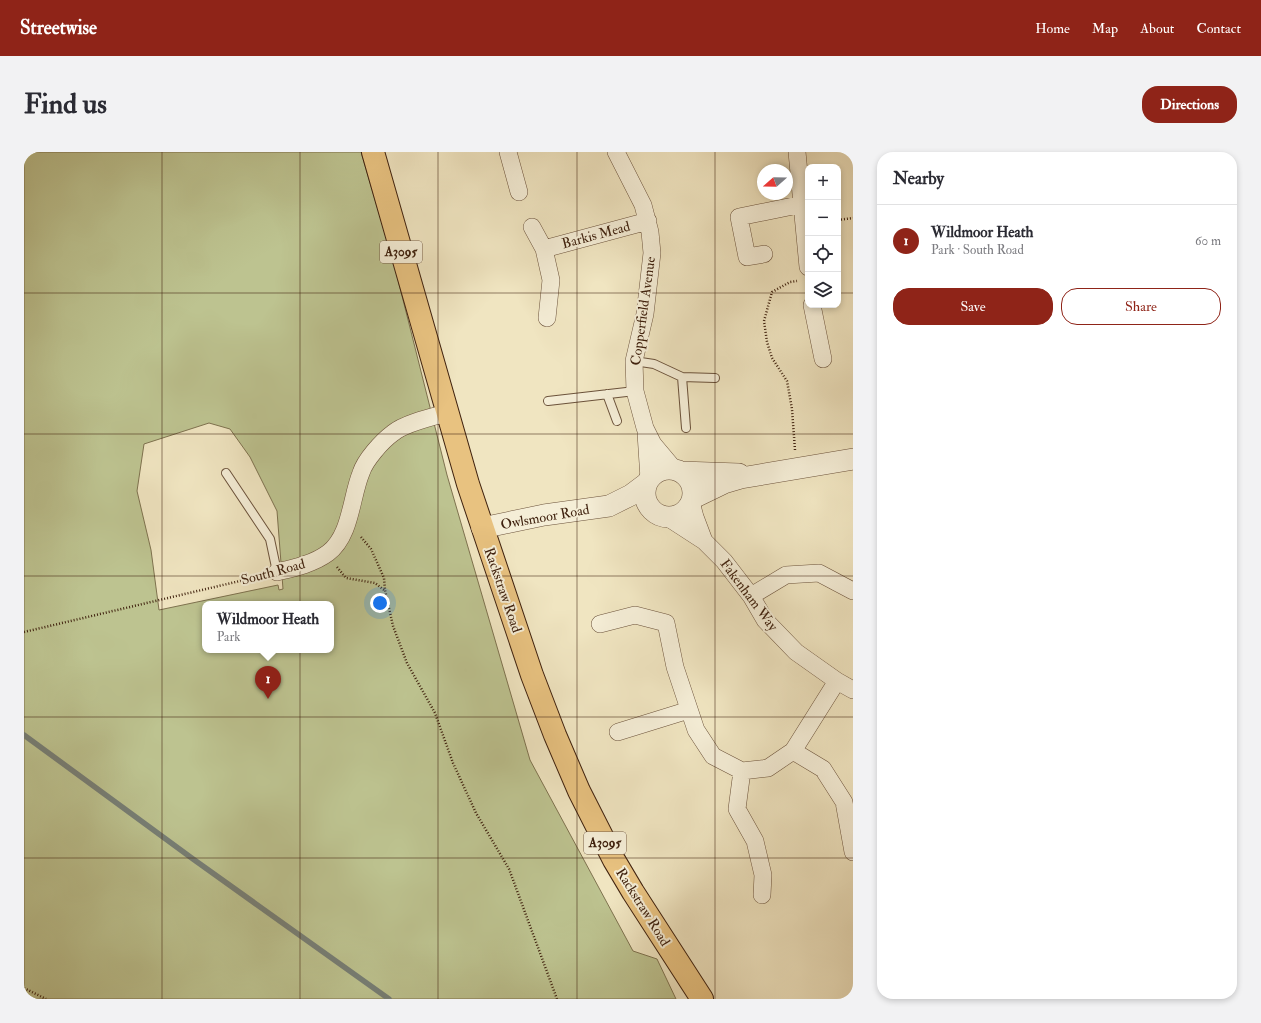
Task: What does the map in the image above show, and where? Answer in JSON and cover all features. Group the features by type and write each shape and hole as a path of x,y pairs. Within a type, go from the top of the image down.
{"main road":[{"name":"Rackstraw Road","path":"373,152 447,413 482,528 532,675 555,735 578,791 610,853 633,892 702,999"}],"street":[{"path":"508,152 519,192"},
{"name":"Copperfield Avenue","path":"616,152 643,205 648,221 652,253 645,314 634,361 635,391 645,428 653,444 677,470"},
{"path":"797,152 803,204 805,273"},
{"path":"764,254 746,257 739,217 803,204"},
{"name":"Barkis Mead","path":"544,249 648,221"},
{"name":"Barkis Mead","path":"532,227 544,249 551,280 547,318"},
{"path":"813,308 823,359"},
{"name":"South Road","path":"277,572 306,564 322,557 335,546 346,526 361,472 380,445 394,432 411,424 447,413"},
{"name":"Copperfield Avenue","path":"645,428 648,481"},
{"path":"692,500 724,483 741,478 853,459"},
{"path":"677,470 687,477 691,483 693,490 692,500 688,508 682,513 675,516 664,516 653,511 648,505 646,498 645,490 648,481 658,471 666,469 766,474"},
{"name":"Owlsmoor Road","path":"609,506 631,495 648,481"},
{"name":"Fakenham Way","path":"692,500 695,517 704,541"},
{"name":"Owlsmoor Road","path":"482,528 544,515 609,506 664,516"},
{"name":"Fakenham Way","path":"664,516 704,541 724,561 751,596 765,620 796,652 837,681 853,690"},
{"path":"751,596 786,575 819,573 853,591"},
{"path":"600,624 635,616 666,623 675,668 696,730 713,756 742,771 768,768 793,751 837,681"},
{"path":"618,732 689,710"},
{"path":"793,751 823,769 844,802 853,852"},
{"path":"742,771 737,809 755,841 763,875 762,895"}],"lane":[{"path":"634,361 654,364 682,377 715,378"},
{"path":"682,377 686,428"},
{"path":"548,401 635,391"},
{"path":"607,394 617,421"},
{"path":"226,473 270,539 277,572"}],"path":[{"path":"841,220 853,218"},
{"path":"797,469 792,409 787,381 772,358 767,342 764,321 772,292 805,273"},
{"path":"346,526 358,534 371,549 384,578 385,590 393,626 407,663 435,713 453,763 476,813 509,869 557,999"},
{"path":"322,557 332,562 346,578 375,582 385,590"},
{"name":"South Road","path":"24,632 277,572"},
{"path":"24,988 46,999"}],"green space":[{"path":"24,152 361,152 395,268 447,475 530,760 633,951 657,959 676,999 24,999","holes":["209,423 230,429 250,457 277,511 283,589 279,590 278,585 159,610 151,550 137,491 144,444"]}],"waterway":[{"path":"24,735 193,859 389,999"}],"place":[{"name":"Wildmoor Heath","path":"268,699"}]}
